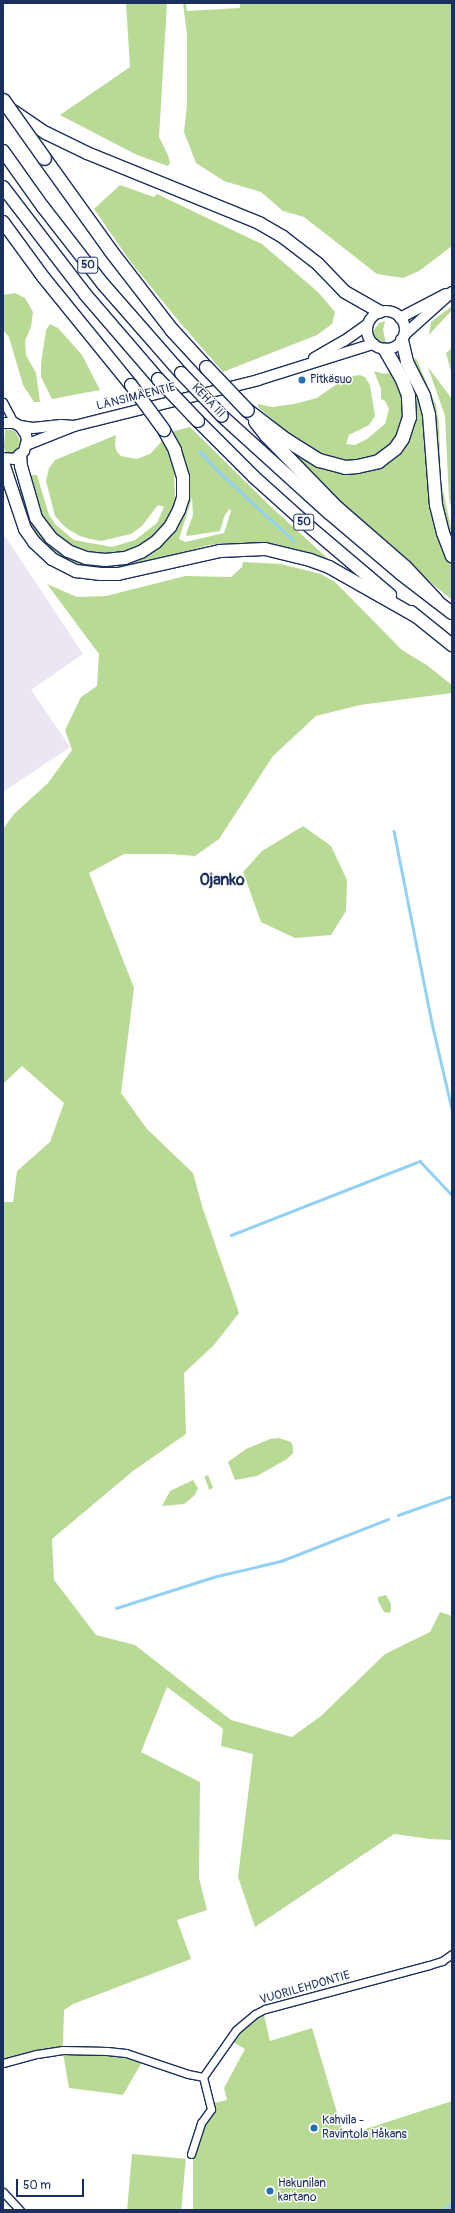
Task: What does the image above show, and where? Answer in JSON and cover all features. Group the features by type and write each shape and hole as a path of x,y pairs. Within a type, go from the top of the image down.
{"highway":[{"path":"3,100 114,256 171,329 247,410 266,435 303,475 347,517 405,567 436,600"},
{"path":"3,103 29,123 87,153 259,223 283,236 318,264 345,292 380,312"},
{"name":"KEHÄ III","path":"3,151 43,207 90,267 181,373 222,416 328,513 401,574 452,613"},
{"name":"KEHÄ III","path":"3,187 85,294 158,379 198,421 254,477 304,522 452,645"},
{"path":"3,222 44,278 131,385 164,430 175,450 183,477 183,498 179,510 170,527 156,542 141,552 125,558 105,560 86,558 68,552 51,538 36,518 21,466 23,450"},
{"path":"403,337 407,362 424,396 429,415 436,505 443,533 452,556"},
{"path":"247,410 285,439 319,460 345,467 378,461 395,448 402,438 410,417 408,395 402,379 379,346"},
{"path":"3,463 25,529 34,542 52,559 76,570 101,574 118,574 213,552 265,549 310,560 330,567 417,617"}],"main road":[{"path":"400,318 452,292"},
{"path":"403,337 404,323 392,312 380,312 375,315 368,324 369,338 379,346 392,348 452,292"},
{"name":"LÄNSIMÄENTIE","path":"296,368 344,342 368,324"},
{"name":"LÄNSIMÄENTIE","path":"3,458 14,459 23,450 74,426 258,380 296,368 379,346"},
{"name":"LÄNSIMÄENTIE","path":"3,423 17,424 33,428 61,425 74,426"},
{"path":"17,424 26,435 23,450"}],"street":[{"path":"3,402 17,424"},
{"name":"VUORILEHDONTIE","path":"203,2077 244,2021 265,2009 429,1965 442,1961 452,1954"},
{"path":"3,2063 37,2054 63,2050 107,2051 126,2053 188,2074 203,2077 212,2109 200,2123 190,2154"},
{"path":"3,2192 20,2210"}],"shaded area":[{"path":"3,533 83,654 31,690 70,747 3,792"}],"green space":[{"path":"126,3 167,3 159,137 168,155 170,163 168,166 137,155 60,115 130,67"},
{"path":"183,3 186,3 187,11 240,8 240,3 452,3 452,246 419,271 403,278 377,274 304,217 283,211 261,192 224,181 196,163 184,132 187,105 187,35"},
{"path":"120,185 154,197 157,194 262,244 318,292 335,312 332,324 317,335 223,372 177,319 130,261 94,209"},
{"path":"15,293 25,298 33,312 31,327 25,341 26,355 36,373 40,402 34,402 23,385 9,337 3,330 3,295"},
{"path":"452,306 452,310 429,335 431,322"},
{"path":"385,321 383,330 386,343 383,343 375,339 373,331 379,323"},
{"path":"50,324 58,328 82,355 100,390 52,399 41,377 41,364 46,330"},
{"path":"452,348 452,375 446,353"},
{"path":"416,358 436,405 439,424 441,481 452,533 452,542 439,496 412,361"},
{"path":"405,366 424,412 429,498 434,525 452,566 452,600 365,528 287,450 290,448 361,471 410,431 400,368"},
{"path":"428,367 452,399 452,510 449,499 445,416"},
{"path":"374,371 384,374 391,373 402,398 403,409 402,422 391,444 368,459 350,462 327,458 302,445 258,407 258,404 272,407 294,404 317,398 341,381 352,376 360,375 365,377 370,385 375,416 369,425 349,435 346,444 355,445 367,439 385,424 389,409 385,401 381,399 381,389"},
{"path":"190,427 269,505 335,565 286,548 259,543 231,543 209,545 133,566 98,571 65,563 33,535 16,489 22,488 32,521 38,530 58,550 142,557 185,500 171,432","holes":["192,498 193,515 186,534 187,536 220,531 224,517 229,509 231,511 224,533 185,542 179,539"]},
{"path":"5,429 15,431 20,441 18,448 12,453 6,453 4,448"},
{"path":"116,435 115,445 117,452 121,456 137,459 150,454 163,440 174,467 175,501 168,517 159,531 143,543 127,551 106,554 90,553 73,547 52,532 40,513 28,475 37,475 49,515 55,524 74,540 112,547 135,540 157,523 164,507 158,505 142,526 131,534 101,541 90,539 80,536 66,528 55,516 46,481 49,468 55,460"},
{"path":"243,562 281,564 321,574 335,582 402,650 428,666 452,685 452,693 360,705 316,716 273,756 219,839 195,856 170,854 124,854 89,873 134,988 121,1093 147,1129 193,1173 203,1209 239,1313 214,1345 184,1373 186,1434 133,1471 52,1539 54,1580 96,1635 135,1645 231,1720 292,1737 321,1716 385,1654 430,1632 440,1612 452,1616 452,1840 430,1839 394,1834 255,1927 238,1877 253,1754 221,1746 223,1729 167,1687 141,1752 200,1782 199,1878 207,1910 177,1920 191,1959 73,2004 64,2010 63,2046 3,2059 3,1202 13,1202 17,1171 50,1142 64,1103 22,1066 3,1084 3,829 14,814 48,783 72,750 65,730 81,697 97,686 99,654 47,584 77,597 106,596 185,576 231,577 242,567"},
{"path":"303,826 331,846 347,880 346,911 331,935 295,938 261,922 243,872 262,851"},
{"path":"279,1438 291,1442 293,1447 293,1453 287,1459 257,1476 235,1480 228,1462 246,1449 270,1439"},
{"path":"208,1475 213,1488 209,1490 204,1476"},
{"path":"193,1480 198,1488 195,1495 184,1504 162,1506 170,1491"},
{"path":"386,1595 391,1604 391,1610 389,1613 384,1612 378,1601 378,1597"},
{"path":"264,2015 270,2041 312,2028 344,2136 452,2101 452,2210 193,2210 193,2155 202,2126 214,2113 214,2103 227,2100 224,2088 245,2049 233,2042 239,2031 252,2020"},
{"path":"63,2053 107,2053 142,2062 123,2095 69,2088"},
{"path":"132,2154 186,2159 181,2210 127,2210"}],"waterway":[{"path":"200,451 218,471 294,541"},
{"path":"394,831 432,1023 452,1109"},
{"path":"231,1235 420,1161 452,1195"},
{"path":"398,1515 452,1496"},
{"path":"116,1608 217,1576 281,1561 388,1519"},
{"path":"444,2210 452,2203"}],"place":[{"name":"Pitkäsuo","path":"302,380"},
{"name":"Kahvila - Ravintola Håkans","path":"314,2128"},
{"name":"Hakunilan kartano","path":"270,2191"}],"district":[{"name":"Ojanko","path":"222,880"}]}
